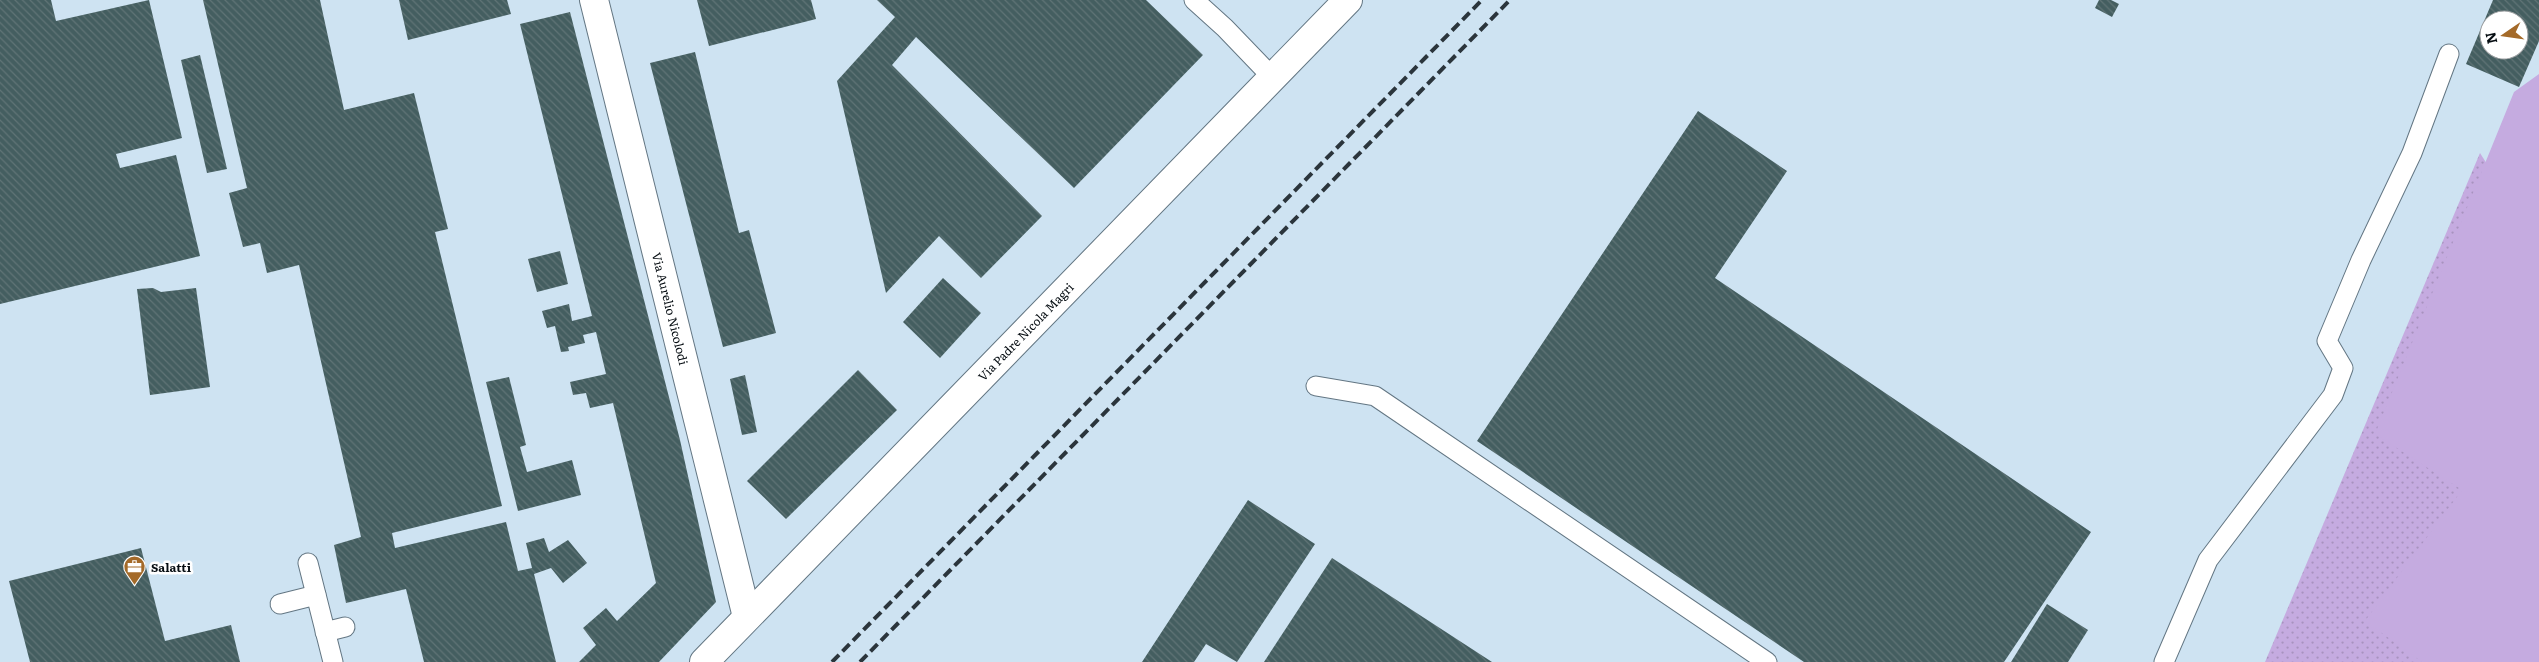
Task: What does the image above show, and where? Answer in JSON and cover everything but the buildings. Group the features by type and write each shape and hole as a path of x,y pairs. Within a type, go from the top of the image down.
{"street":[{"name":"Via Aurelio Nicolodi","path":"594,0 747,617"},
{"name":"Via Padre Nicola Magri","path":"704,662 1348,0"}],"lane":[{"path":"1194,0 1225,28 1272,77"},
{"path":"2164,662 2208,560 2333,395 2343,368 2327,341 2412,153 2449,54"},
{"path":"1316,386 1375,396 1767,662"},
{"path":"308,563 333,662"},
{"path":"280,604 316,595"},
{"path":"325,632 345,627"}],"shaded area":[{"path":"2539,74 2539,662 2422,662 2365,621 2462,490 2375,434 2514,92"},
{"path":"2480,153 2504,191 2539,662 2265,662"}],"railway":[{"path":"832,662 1482,0"},
{"path":"860,662 1510,0"}],"place":[{"name":"Salatti","path":"135,586"}]}
